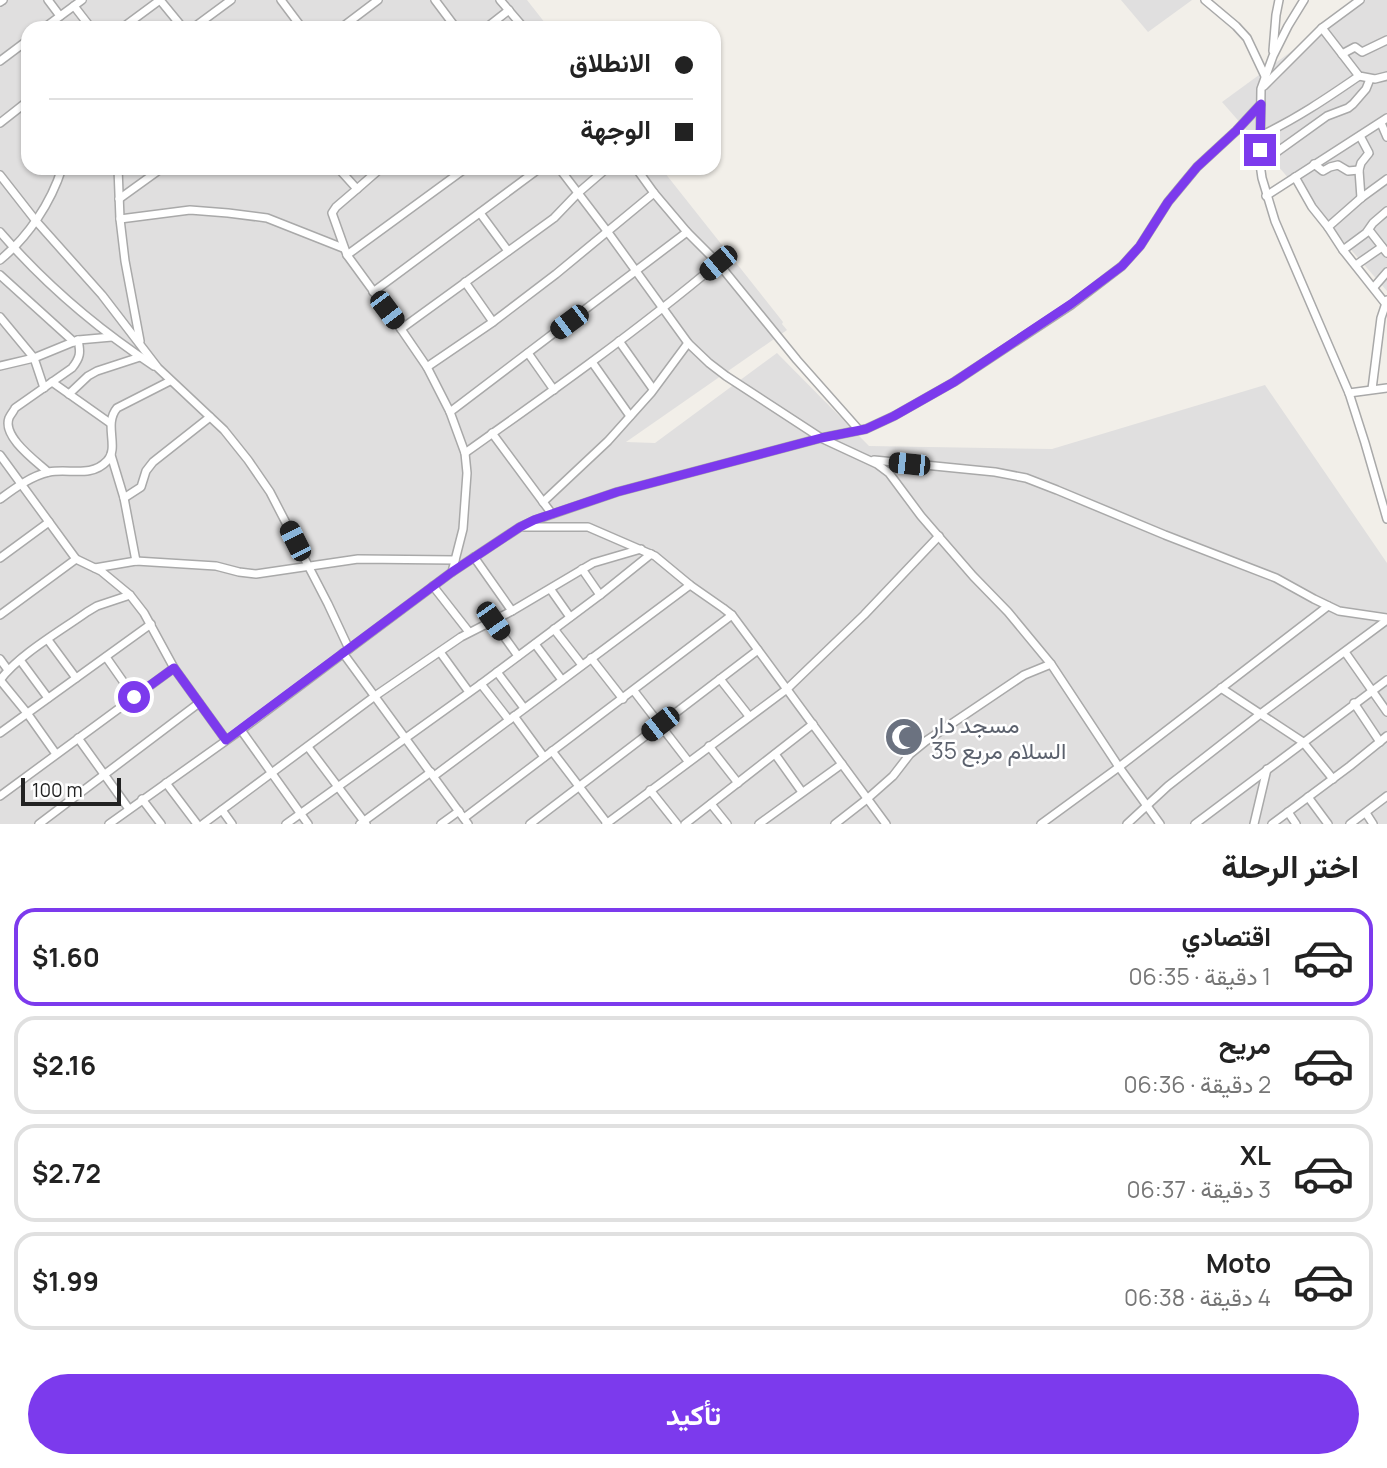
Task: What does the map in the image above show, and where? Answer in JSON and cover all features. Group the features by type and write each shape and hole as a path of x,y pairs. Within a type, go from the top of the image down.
{"street":[{"path":"48,0 60,16"},
{"path":"53,21 82,0"},
{"path":"132,21 160,0 177,21"},
{"path":"202,21 231,0"},
{"path":"281,0 297,21"},
{"path":"350,21 378,0"},
{"path":"435,0 451,21"},
{"path":"500,0 518,21"},
{"path":"1205,0 1247,38 1265,76"},
{"path":"1273,56 1279,0"},
{"path":"1304,0 1287,26 1261,89 1260,164 1266,196 1275,221 1349,393 1387,519"},
{"path":"1261,89 1322,28 1360,0"},
{"path":"74,6 86,21"},
{"path":"495,21 509,10"},
{"path":"1322,28 1359,75 1370,79 1387,76"},
{"path":"1342,54 1355,47 1362,52 1387,40"},
{"path":"0,61 21,45"},
{"path":"1260,136 1310,110 1359,75"},
{"path":"1260,164 1327,116 1348,108 1366,89 1370,79"},
{"path":"109,824 241,730 452,572 520,527 617,492 877,425 954,382 1023,338 1111,276 1130,258 1168,202 1197,167 1261,104"},
{"path":"0,123 21,106"},
{"path":"1266,196 1384,120 1387,137"},
{"path":"1360,136 1368,153 1359,170 1361,198"},
{"path":"1314,164 1323,171 1335,165 1351,172 1359,170"},
{"path":"0,175 36,221 84,272 158,369 224,430 248,460 270,492 308,565 346,651 375,696 464,818"},
{"path":"0,260 14,249 36,221 59,175"},
{"path":"118,175 125,261 140,344"},
{"path":"119,199 152,175"},
{"path":"345,175 357,188"},
{"path":"373,175 332,213 345,252 427,367 450,412 465,453 467,473 463,529 452,572"},
{"path":"345,252 456,175"},
{"path":"373,292 531,175"},
{"path":"565,175 688,342 709,363 821,438 877,464 889,473 972,576 1008,612 1051,664 1160,824"},
{"path":"401,329 554,218 599,175"},
{"path":"641,175 859,430"},
{"path":"1295,177 1312,207 1343,250 1387,300 1381,318 1372,389"},
{"path":"1328,227 1387,179"},
{"path":"427,367 556,274 654,193"},
{"path":"120,219 190,210 267,218 345,252"},
{"path":"1343,250 1369,230 1387,211"},
{"path":"480,213 508,251"},
{"path":"1356,265 1385,250 1369,230"},
{"path":"0,232 51,284 112,337 158,369"},
{"path":"450,412 687,232"},
{"path":"465,453 592,362 718,263"},
{"path":"1374,287 1387,272"},
{"path":"0,275 76,341 80,351 79,360 72,369 15,408 9,418 8,428 13,439 48,472"},
{"path":"465,282 493,322"},
{"path":"0,317 34,358 44,388"},
{"path":"0,366 34,358 76,341 112,337"},
{"path":"619,341 653,389"},
{"path":"543,502 584,465 630,416 688,342"},
{"path":"528,353 554,390"},
{"path":"69,394 97,371 139,357"},
{"path":"592,362 630,416"},
{"path":"136,561 124,498 111,455 111,417 117,408 170,381"},
{"path":"52,382 110,423"},
{"path":"1349,393 1387,388"},
{"path":"124,498 141,487 152,461 210,417"},
{"path":"492,433 552,514"},
{"path":"0,455 76,559 101,571 130,595 151,624 174,668 226,740"},
{"path":"0,499 21,484 48,472 88,472 103,464 111,455"},
{"path":"866,459 995,472 1026,478 1267,574 1339,611 1387,619"},
{"path":"0,558 49,522"},
{"path":"520,527 589,527 651,554 732,615 886,824"},
{"path":"552,751 610,823 688,761 787,689 864,615 939,536"},
{"path":"203,824 375,696 469,632 551,590 593,563 641,549"},
{"path":"286,824 481,684 651,554"},
{"path":"474,557 512,611"},
{"path":"0,615 76,559"},
{"path":"95,568 136,561 216,566 256,573 358,559 455,560"},
{"path":"583,569 600,595"},
{"path":"308,747 364,823 690,585"},
{"path":"433,586 469,632"},
{"path":"551,590 570,617"},
{"path":"57,754 0,680 20,660 97,606 130,595"},
{"path":"1046,823 1328,606"},
{"path":"441,824 464,818 732,615"},
{"path":"1127,824 1168,786 1387,619"},
{"path":"493,621 518,656"},
{"path":"0,733 151,624"},
{"path":"554,629 582,665"},
{"path":"48,640 76,678"},
{"path":"535,644 562,680"},
{"path":"530,824 758,650"},
{"path":"440,652 469,692"},
{"path":"1345,652 1387,712"},
{"path":"106,657 134,697"},
{"path":"591,658 623,699"},
{"path":"0,659 8,670"},
{"path":"20,660 48,698"},
{"path":"835,824 893,776 910,754 926,741 1024,675 1051,664"},
{"path":"0,796 174,668"},
{"path":"497,672 524,708"},
{"path":"720,679 748,716"},
{"path":"1195,824 1387,680"},
{"path":"481,684 544,757"},
{"path":"1221,688 1303,742 1333,779"},
{"path":"634,691 688,761"},
{"path":"39,824 200,703"},
{"path":"1272,824 1384,739 1354,703"},
{"path":"684,824 813,724"},
{"path":"241,730 308,824"},
{"path":"78,738 129,809"},
{"path":"709,746 738,783"},
{"path":"775,754 802,792"},
{"path":"759,824 769,821 802,792 842,764"},
{"path":"1254,824 1267,769"},
{"path":"166,783 197,824"},
{"path":"650,790 677,824"},
{"path":"1350,824 1387,796"},
{"path":"1308,797 1328,824"},
{"path":"142,799 162,824"},
{"path":"711,804 727,824"},
{"path":"222,810 232,824"},
{"path":"1287,812 1296,824"},
{"path":"1366,813 1373,824"}],"shaded area":[{"path":"0,0 527,0 544,21 21,21 21,175 667,175 787,330 626,442 655,443 777,353 869,446 1052,449 1265,385 1387,563 1387,824 0,824"},
{"path":"1121,0 1192,0 1148,32"},
{"path":"1362,0 1387,0 1387,291 1222,102"}],"place":[{"name":"مسجد دار السلام مربع 35","path":"904,737"}],"route":[{"path":"134,697 174,668 226,740 452,572 534,520 617,492 877,425 954,382 1023,338 1111,276 1140,246 1168,202 1197,167 1261,104 1260,150"}]}
